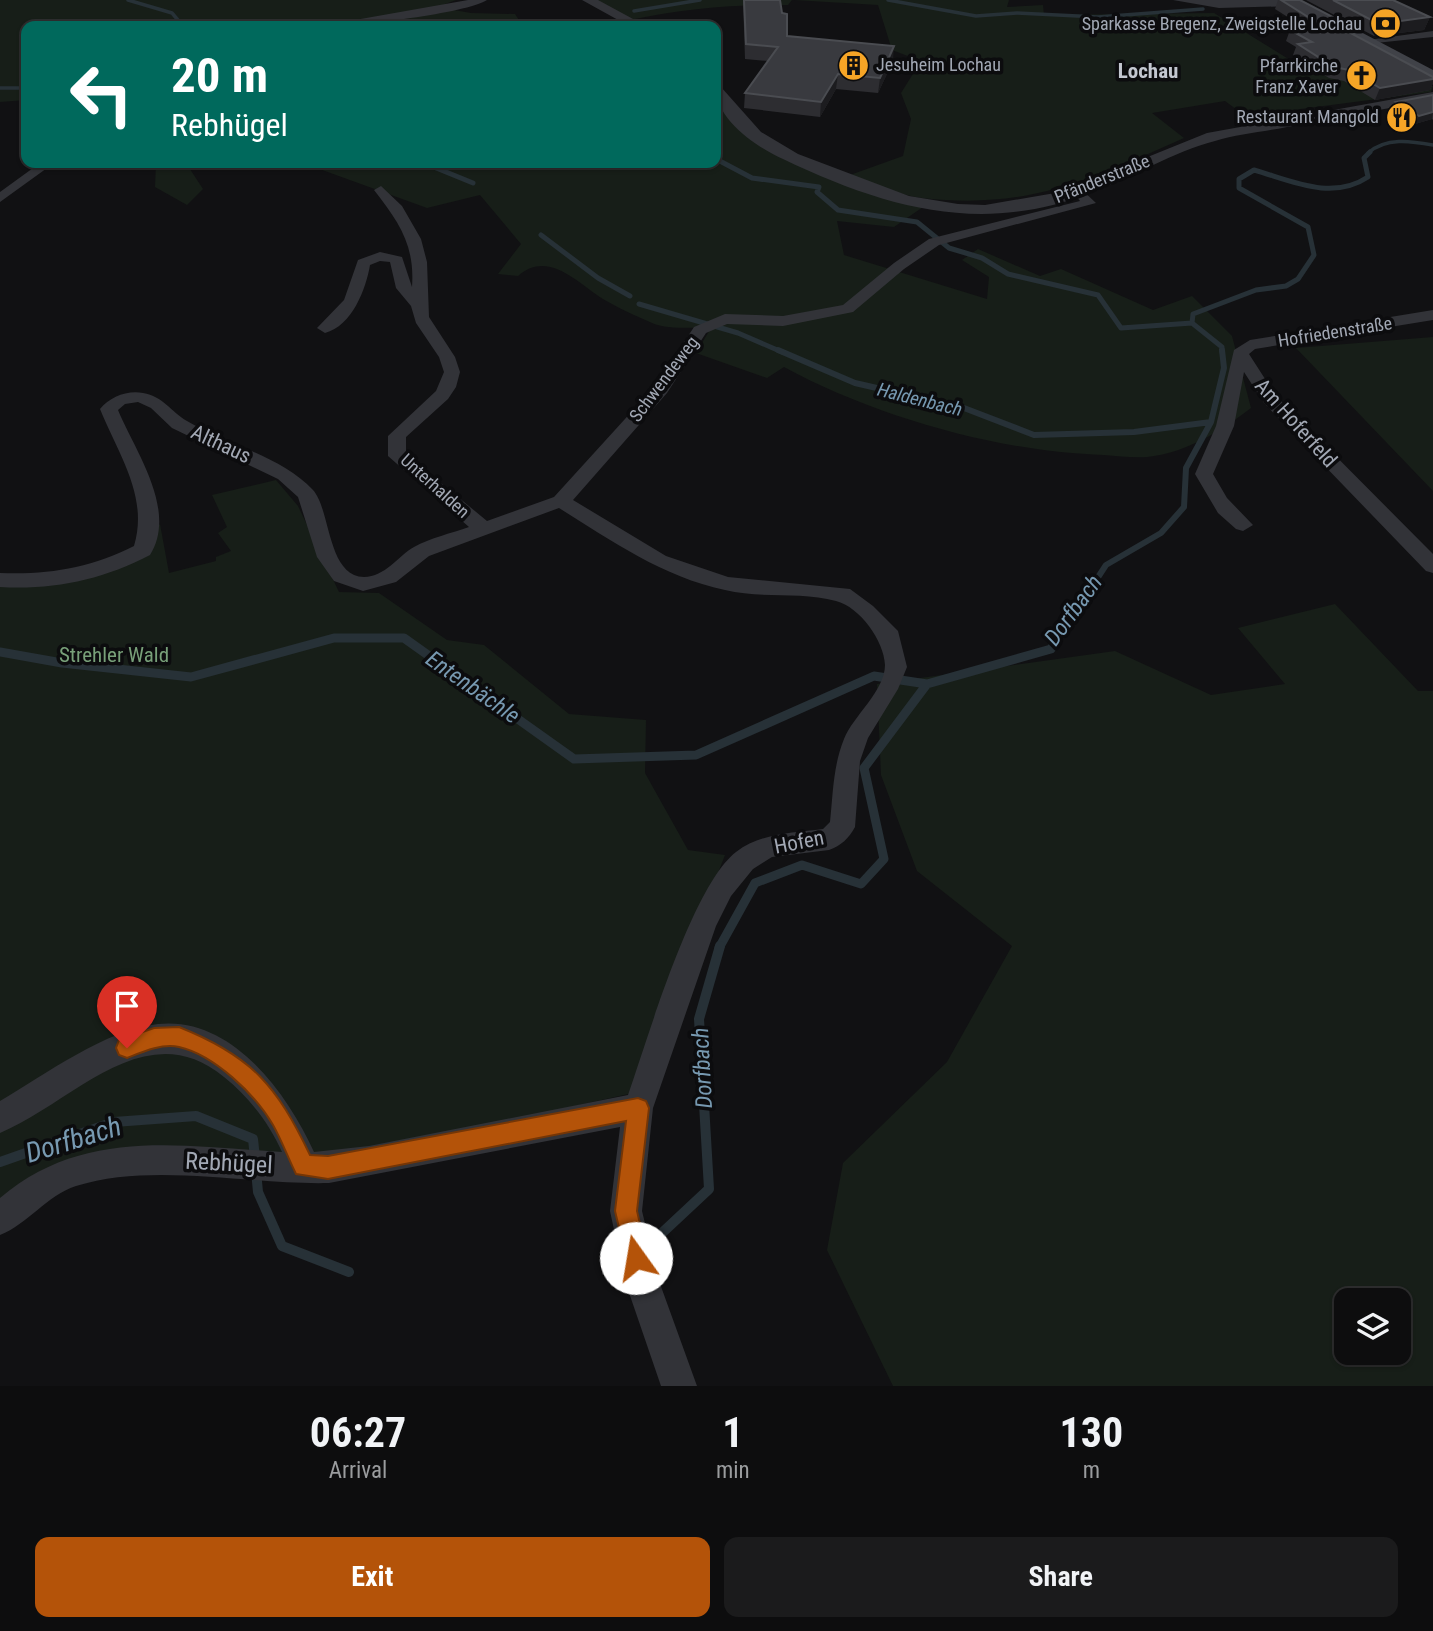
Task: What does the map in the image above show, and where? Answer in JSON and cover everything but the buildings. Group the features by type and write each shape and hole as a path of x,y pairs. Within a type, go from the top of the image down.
{"main road":[{"path":"1293,2 1433,76"}],"street":[{"path":"363,21 436,11 482,0"},
{"path":"588,0 629,21"},
{"path":"1178,0 1219,5 1293,2"},
{"path":"1366,41 1433,34"},
{"name":"Pfänderstraße","path":"721,96 749,131 762,141 886,196 923,207 973,210 1046,202 1080,192 1203,139 1433,96"},
{"path":"0,198 41,168"},
{"name":"Unterhalden","path":"382,190 407,218 414,238 420,272 417,303 423,322 451,364 452,379 437,402 411,419 397,436 397,456 435,491 484,529"},
{"name":"Schwendeweg","path":"561,501 661,389 701,330 724,319 783,321 848,309 899,265 940,241 1089,203 1080,192"},
{"name":"Unterhalden","path":"325,328 344,313 355,299 363,263 371,258 385,255 397,260 404,288 417,303"},
{"name":"Hofriedenstraße","path":"1240,353 1250,345 1433,315"},
{"name":"Am Hoferfeld","path":"1240,353 1225,426 1204,474 1217,501 1227,514 1243,525"},
{"name":"Am Hoferfeld","path":"1240,353 1270,399 1433,566"},
{"name":"Althaus","path":"0,580 64,580 121,562 143,550 151,515 139,472 109,409 120,400 140,397 157,404 178,424 285,475 307,495 327,557 341,576 363,584 389,576 422,551 561,501"},
{"name":"Hofen","path":"561,501 659,561 727,584 844,594 866,611 890,638 892,678 857,736 848,761 842,827 829,839 767,847 744,861 721,888 703,926 638,1108 626,1211 642,1281 679,1386"},
{"path":"0,1118 127,1048 154,1038 179,1037 215,1053 250,1080 279,1115 304,1166"},
{"name":"Rebhügel","path":"0,1219 16,1202 60,1176 100,1163 160,1159 269,1167 328,1168 638,1108"}],"green space":[{"path":"0,0 456,0 437,7 471,13 515,14 520,21 21,21 21,100 0,102"},
{"path":"588,0 792,0 788,5 728,6 626,21 628,20"},
{"path":"794,0 1009,0 1007,7 1043,5 1044,15 1214,13 1303,68 1387,59 1433,86 1431,92 1270,113 1278,120 1255,123 1225,101 1152,113 1184,138 1088,179 1058,188 995,200 922,198 895,192 850,175 903,156 911,119 901,93 916,69 913,58 892,50 878,5"},
{"path":"721,96 762,141 923,207 894,227 837,221 844,255 987,299 989,277 962,260 978,249 1040,276 1061,269 1153,310 1192,296 1232,336 1251,408 1202,440 1175,451 1147,457 1064,452 981,439 898,416 820,385 784,367 767,378 696,353 711,328 673,327 652,323 603,299 562,271 551,267 529,269 518,276 498,274 521,244 480,195 427,208 317,168 721,168"},
{"path":"156,168 189,168 203,189 187,205 155,187"},
{"path":"1433,337 1433,491 1296,348"},
{"name":"Strehler Wald","path":"276,480 298,506 339,592 379,593 447,640 484,645 569,714 646,720 645,773 688,850 725,855 633,1093 304,1166 100,1163 0,1219 0,580 121,562 160,524 169,573 216,561 216,557 231,551 218,533 227,527 212,495"},
{"path":"1335,604 1418,691 1433,691 1433,1386 893,1386 827,1250 843,1163 947,1062 1012,946 917,871 881,775 877,684 1115,651 1211,695 1285,684 1238,628"}],"waterway":[{"path":"128,0 172,13 179,21"},
{"path":"634,11 700,0"},
{"path":"888,0 976,16 1017,13 1098,17 1203,9"},
{"name":"Haldenbach","path":"0,88 21,88"},
{"name":"Dorfbach","path":"1368,153 1391,142 1433,145"},
{"name":"Dorfbach","path":"1192,323 1193,314 1256,290 1286,286 1298,279 1314,255 1308,227 1239,188 1239,179 1254,170 1312,187 1340,188 1368,177 1364,158 1370,152"},
{"path":"721,162 752,178 819,187 817,192 838,210 917,222 949,248 982,258 1008,274 1098,295 1121,328 1192,323"},
{"name":"Haldenbach","path":"436,168 473,183"},
{"name":"Haldenbach","path":"541,235 598,278 630,296"},
{"name":"Haldenbach","path":"639,304 738,333 782,352"},
{"name":"Dorfbach","path":"1192,323 1222,347 1222,350"},
{"name":"Haldenbach","path":"778,350 855,383 964,408 1034,435 1134,432 1211,422"},
{"name":"Dorfbach","path":"1211,422 1224,368 1222,350"},
{"name":"Dorfbach","path":"1076,611 1106,565 1161,533 1184,507 1186,468 1211,422"},
{"name":"Dorfbach","path":"927,684 1051,649 1077,609"},
{"name":"Entenbächle","path":"0,652 62,663 191,677 334,638 404,638 574,759 696,755 874,676 927,684"},
{"name":"Dorfbach","path":"720,946 755,883 802,865 861,884 884,859 864,768 927,684"},
{"name":"Dorfbach","path":"663,1232 709,1189 699,1019 720,946"},
{"name":"Dorfbach","path":"0,1162 114,1122 196,1116 253,1139 255,1158"},
{"name":"Dorfbach","path":"256,1171 258,1192 282,1246 349,1272"}],"place":[{"name":"Sparkasse Bregenz, Zweigstelle Lochau","path":"1385,24"},
{"name":"Jesuheim Lochau","path":"853,65"},
{"name":"Pfarrkirche Franz Xaver","path":"1361,76"},
{"name":"Restaurant Mangold","path":"1402,117"}],"district":[{"name":"Lochau","path":"1148,71"}],"route":[{"path":"127,1048 154,1038 179,1037 215,1053 250,1080 279,1115 304,1166 328,1168 638,1108 626,1211 636,1258"}]}
